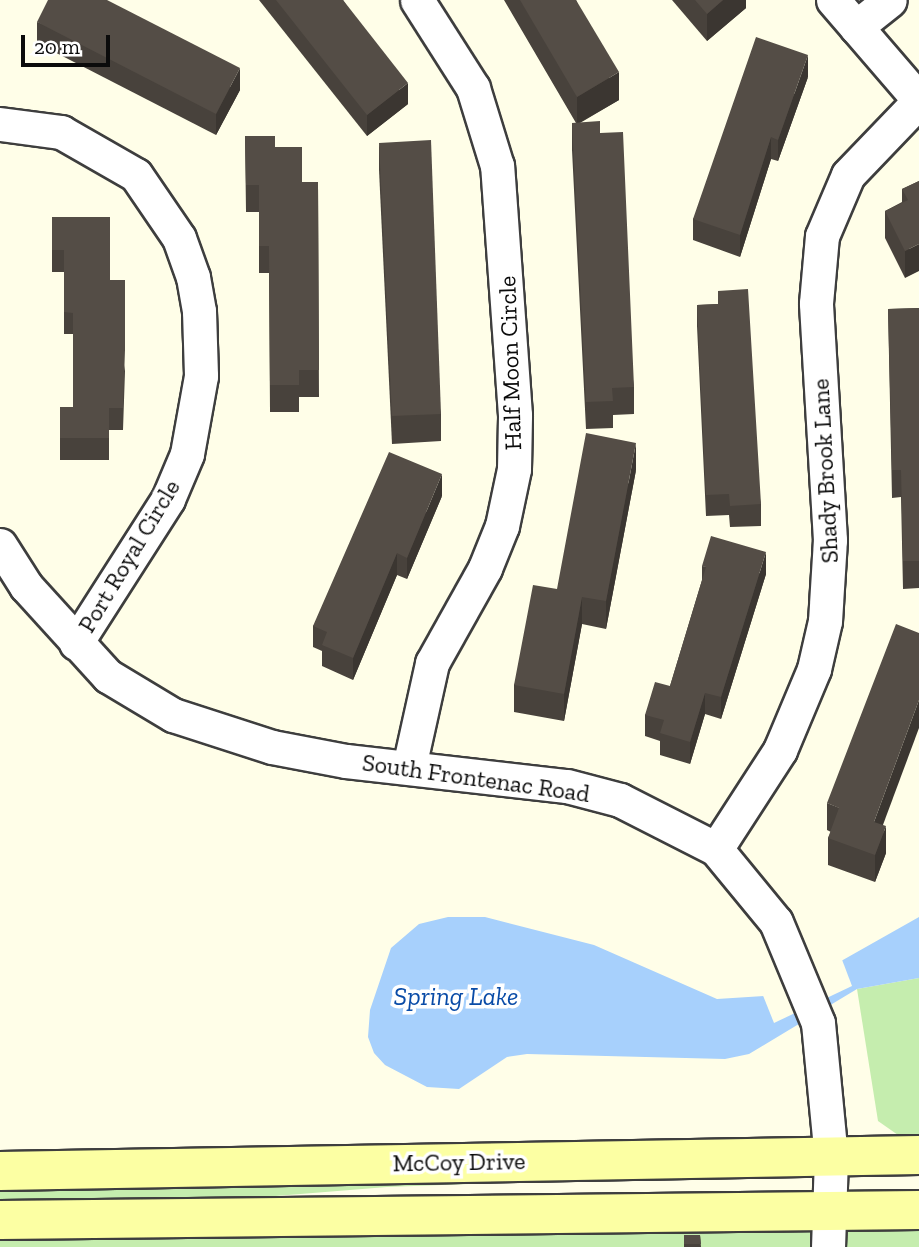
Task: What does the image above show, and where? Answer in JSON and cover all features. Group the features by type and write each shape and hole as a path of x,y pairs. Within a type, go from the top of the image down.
{"street":[{"name":"Half Moon Circle","path":"408,767 432,663 485,568 502,526 514,469 515,415 497,166 473,88 417,0"},
{"path":"833,0 919,101"},
{"path":"856,27 890,0"},
{"name":"Shady Brook Lane","path":"716,849 780,750 814,669 825,621 830,540 816,303 822,236 848,175 919,101"},
{"name":"Port Royal Circle","path":"0,124 61,132 136,175 179,238 193,277 199,311 201,376 187,454 168,499 76,643"},
{"name":"South Frontenac Road","path":"0,545 26,586 108,676 173,715 272,747 567,786 620,800 716,849 776,922 795,962 818,1023 831,1157 829,1229"},
{"name":"McCoy Drive","path":"0,1171 919,1155"},
{"path":"0,1220 829,1229 919,1210"}],"green space":[{"path":"919,978 919,1135 898,1135 878,1121 857,989"},
{"path":"521,1174 520,1182 387,1187 226,1200 0,1201 0,1188"},
{"path":"919,1226 919,1247 0,1247 0,1233"}],"water":[{"name":"Spring Lake","path":"448,917 485,917 594,945 717,999 766,996 811,978 919,917 919,978 857,989 749,1054 725,1059 527,1054 507,1057 459,1089 427,1087 385,1065 374,1053 368,1037 370,1010 391,948 419,924"}],"pier":[{"path":"841,957 852,986 774,1023 762,993"}],"building":[{"path":"48,0 107,0 240,68 216,114 37,22"},
{"path":"276,0 343,0 408,83 367,115"},
{"path":"520,0 576,0 619,72 577,97"},
{"path":"695,0 723,0 707,14"},
{"path":"756,37 808,55 778,140 771,137 740,235 693,219"},
{"path":"600,121 600,133 623,132 634,387 612,388 613,401 586,402 572,123"},
{"path":"245,136 275,136 275,147 302,147 302,182 318,182 319,370 299,370 299,385 270,385 269,246 259,246 259,185 246,185"},
{"path":"431,140 441,414 392,416 379,143"},
{"path":"919,181 919,244 905,251 885,211 908,200 902,189"},
{"path":"52,217 110,217 110,280 125,280 125,350 123,408 109,408 109,438 60,438 60,407 73,407 73,313 64,312 64,250 52,250"},
{"path":"748,289 761,504 730,506 729,494 706,495 697,305 718,304 718,291"},
{"path":"919,308 919,561 903,561 901,470 892,470 888,309"},
{"path":"586,433 636,443 606,601 582,597 564,694 514,685 533,585 557,589"},
{"path":"389,452 442,474 407,558 397,553 353,658 322,645 327,632 313,626"},
{"path":"711,536 766,552 721,697 705,693 690,742 660,733 664,720 645,715 655,682 670,686 706,567 702,566"},
{"path":"896,624 919,633 919,700 874,822 886,826 875,855 828,838 839,808 827,803"},
{"path":"684,1235 700,1235 701,1244 684,1244"}]}
